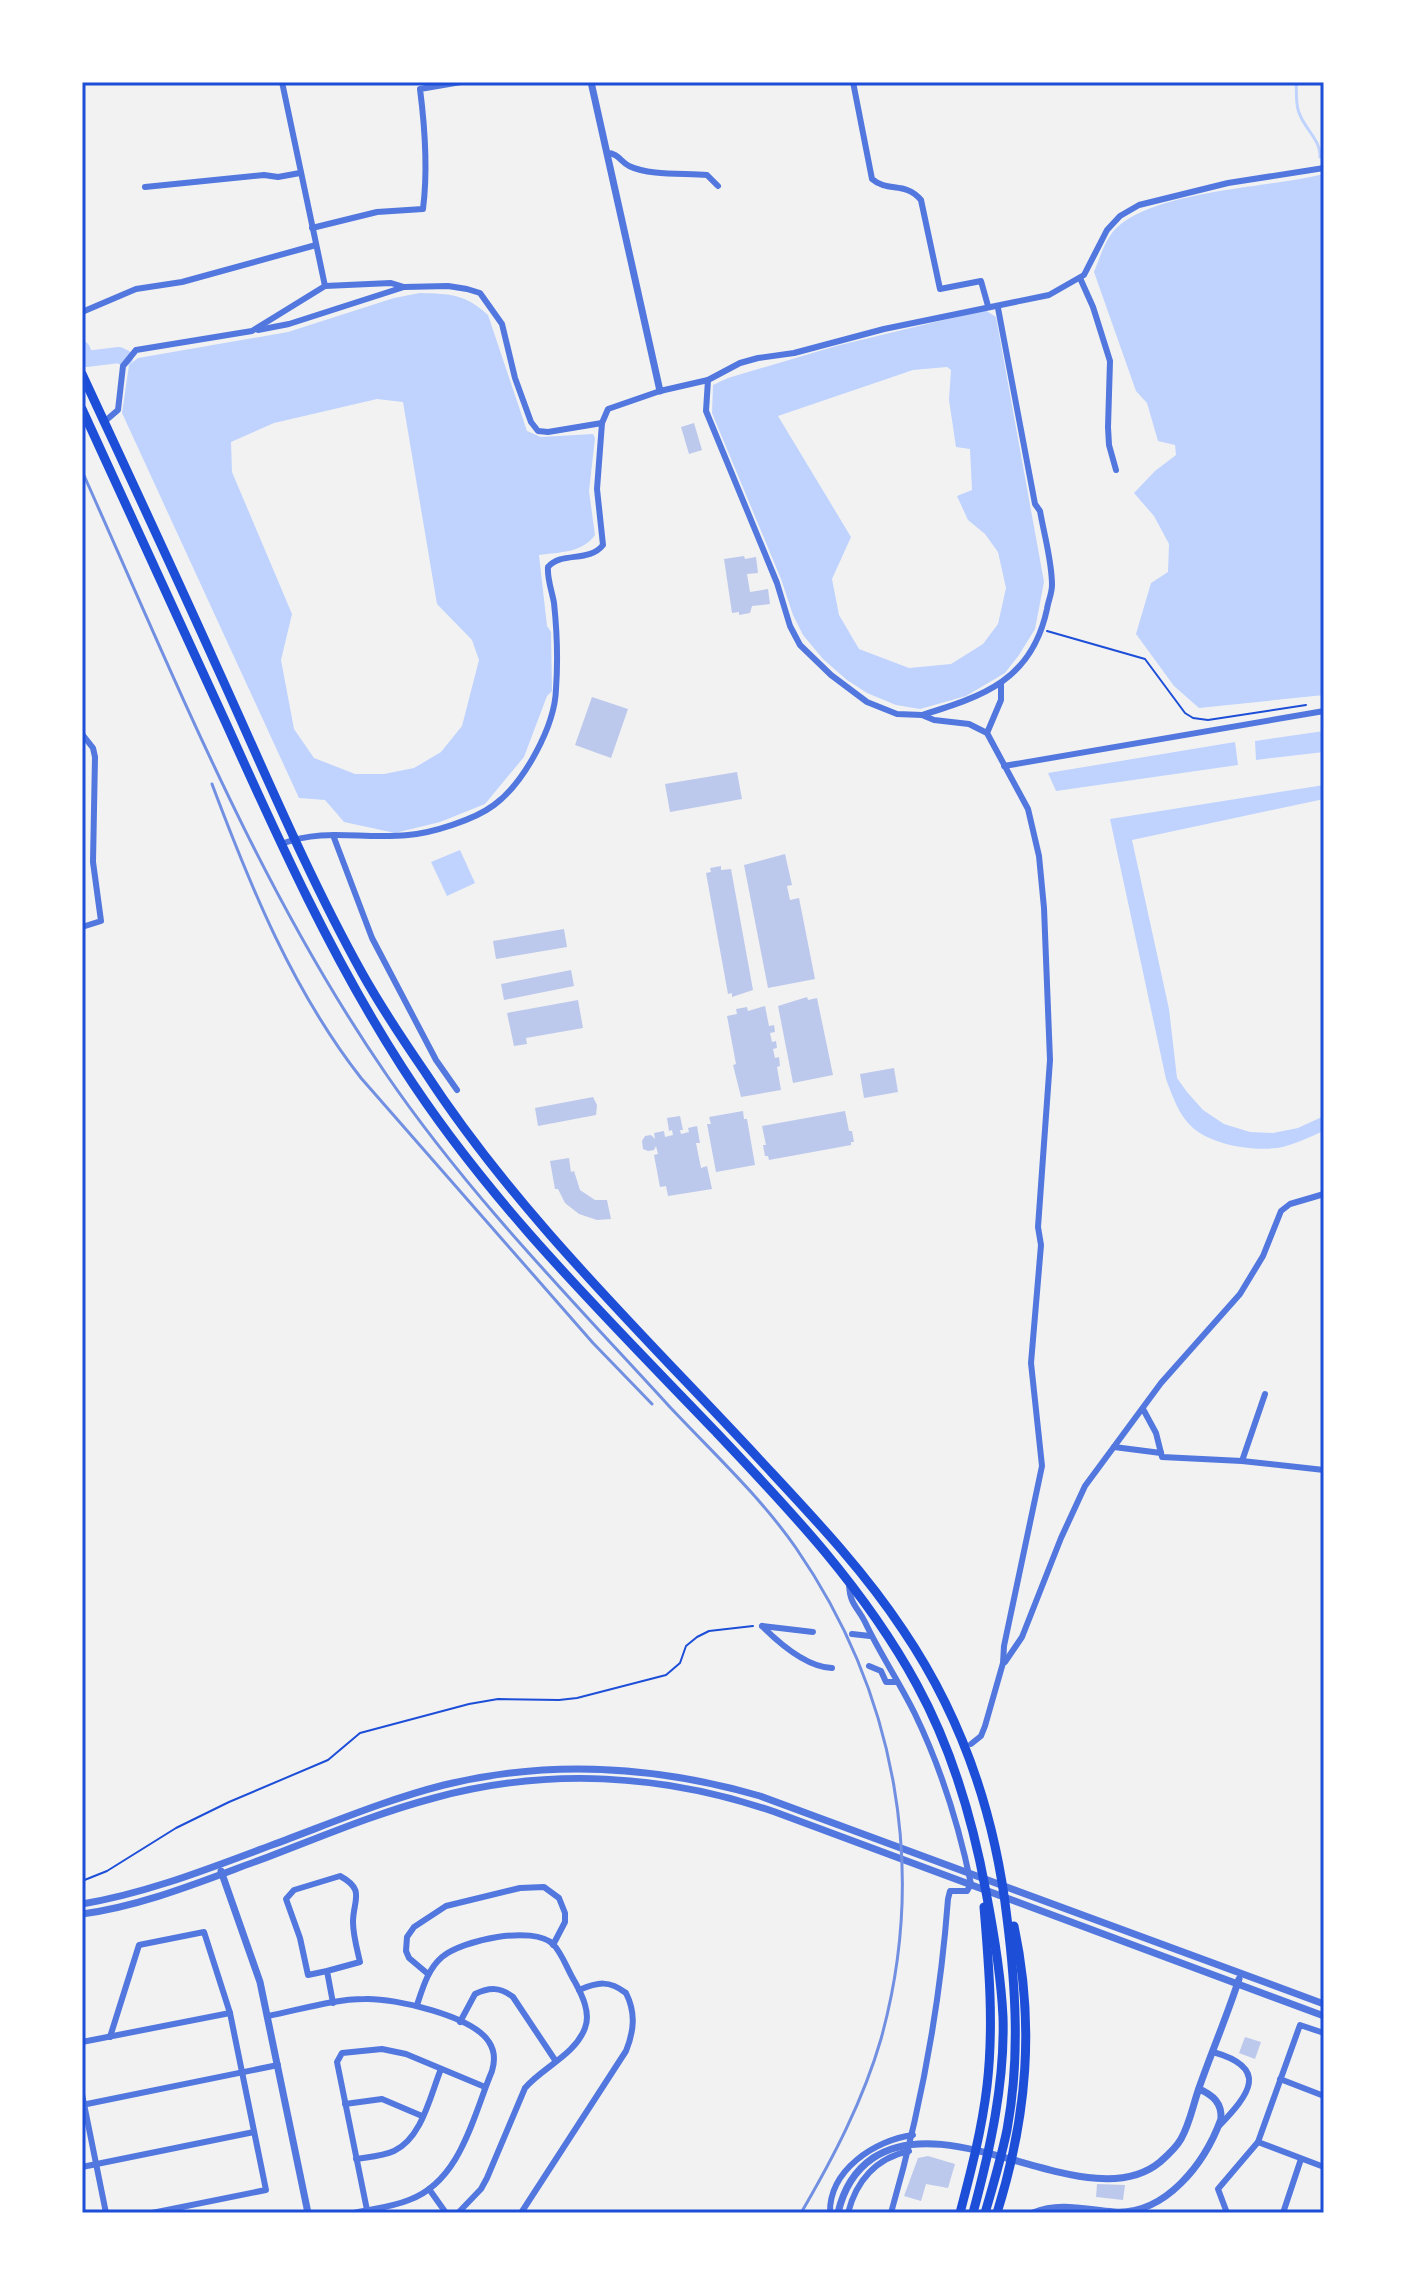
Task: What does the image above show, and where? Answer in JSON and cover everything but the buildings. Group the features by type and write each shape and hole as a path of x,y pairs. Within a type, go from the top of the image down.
{"highway":[{"path":"82,374 151,519 294,839 363,975 415,1058 465,1133 556,1242 830,1535 905,1633 938,1691 982,1789 1023,1979 1025,2066 1013,2160 997,2213"},
{"path":"82,409 281,844 351,982 402,1066 464,1154 541,1250 786,1505 848,1581 893,1644 919,1688 967,1805 981,1860 995,1941 1003,2017 995,2114 973,2213"},
{"path":"960,2213 975,2152 990,2052 981,1860"},
{"path":"985,2213 1008,2124 1014,2070 1015,1985 1002,1872"}],"street":[{"path":"282,82 325,286"},
{"path":"312,228 377,212 423,209 425,125 420,89 461,82"},
{"path":"591,82 660,391"},
{"path":"853,82 872,179 880,186 911,190 921,200 940,289 981,281 988,306"},
{"path":"607,153 614,153 629,166 651,171 707,175 718,186"},
{"path":"281,844 306,835 364,838 411,835 444,827 493,806 506,794 536,753 553,710 556,691 554,602 548,567 554,561 592,554 603,545 597,489 602,423 608,409 660,391 708,380 740,363 758,358 794,353 884,329 988,306 998,308 1049,295 1080,278 1107,230 1120,216 1139,205 1228,183 1324,168"},
{"path":"145,187 300,173"},
{"path":"82,312 136,289 182,282 316,245"},
{"path":"1080,278 1110,361 1108,427 1116,470"},
{"path":"252,331 325,286 391,283 404,287 457,288 480,293 502,324 515,378 531,422 538,431 602,423"},
{"path":"104,422 118,410 123,366 136,350 289,324 404,287"},
{"path":"922,715 1001,685 1028,655 1042,630 1052,585 998,308"},
{"path":"708,380 706,411 800,645 831,675 867,702 897,714 922,715 934,720 969,724 987,733 1028,809 1039,856 1050,1060 1038,1227 1041,1245 1031,1363 1042,1466 1003,1663 985,1726 981,1736 971,1744"},
{"path":"987,733 1001,700 1001,685"},
{"path":"1004,766 1324,711"},
{"path":"82,734 93,748 95,757 93,862 101,921 82,927"},
{"path":"333,835 372,938 430,1048 457,1090"},
{"path":"415,1058 430,1048"},
{"path":"1003,1663 1022,1637 1085,1486 1161,1383 1240,1294 1263,1256 1281,1211 1290,1204 1324,1194"},
{"path":"1242,1461 1265,1394"},
{"path":"1143,1409 1156,1433 1162,1457 1242,1461 1324,1470"},
{"path":"1114,1447 1161,1453"},
{"path":"848,1581 849,1600 865,1621 870,1636 915,1713 934,1758 951,1806 971,1884 967,1891 950,1891 948,1899 931,2047 913,2135 891,2213"},
{"path":"762,1626 813,1632"},
{"path":"762,1626 814,1665 832,1668"},
{"path":"852,1634 870,1636"},
{"path":"869,1666 881,1671 886,1682 897,1682"},
{"path":"82,1904 132,1895 408,1795 458,1782 528,1770 599,1768 680,1776 760,1796 1324,2004"},
{"path":"82,1914 144,1901 432,1798 499,1784 598,1778 685,1787 738,1799 1021,1901 1324,2016"},
{"path":"218,1865 246,1939 268,2016 308,2213"},
{"path":"340,1876 350,1881 357,1895 353,1922 360,1962 327,1971 308,1975 300,1938 286,1899 294,1890 340,1876"},
{"path":"428,1974 409,1958 406,1951 407,1937 414,1927 446,1906 520,1888 544,1887 559,1898 565,1922 553,1945"},
{"path":"110,2037 139,1945 204,1932 230,2013 266,2190 152,2213"},
{"path":"417,2005 428,1974 441,1958 464,1944 526,1934 553,1945 579,1990 588,2016 580,2040 525,2088 487,2178 458,2213"},
{"path":"327,1971 333,2003"},
{"path":"838,2213 850,2182 865,2164 902,2145 928,2143 1100,2179 1130,2176 1162,2161 1181,2140 1241,1973"},
{"path":"521,2213 582,2122 630,2040 633,2017 626,1993 609,1983 579,1990"},
{"path":"460,2022 475,1994 496,1988 504,1990 513,1997 555,2060"},
{"path":"268,2016 362,1998 394,1999 477,2029 491,2043 495,2059 455,2161 445,2176 407,2201 354,2213"},
{"path":"82,2042 230,2013"},
{"path":"1227,2213 1218,2189 1258,2142 1300,2025 1324,2033"},
{"path":"367,2210 337,2062 342,2053 382,2049 406,2054 485,2087"},
{"path":"1033,2213 1061,2206 1130,2211 1156,2203 1176,2189 1247,2090 1250,2080 1248,2070 1239,2061 1213,2052"},
{"path":"83,2105 278,2065"},
{"path":"356,2159 394,2151 416,2131 441,2069"},
{"path":"1280,2079 1324,2096"},
{"path":"1199,2089 1209,2093 1219,2104 1222,2115 1218,2127"},
{"path":"82,2094 106,2213"},
{"path":"345,2104 382,2099 422,2116"},
{"path":"82,2167 254,2132"},
{"path":"830,2213 836,2187 851,2165 883,2143 913,2135"},
{"path":"1258,2142 1324,2167"},
{"path":"848,2213 857,2189 871,2169 887,2158 909,2151"},
{"path":"1283,2213 1301,2159"},
{"path":"429,2189 446,2213"}],"path":[{"path":"1042,630 1145,659 1185,713 1193,718 1208,720 1310,705"},
{"path":"82,1881 107,1871 176,1828 328,1760 360,1733 498,1699 577,1698 666,1675 680,1663 686,1646 709,1631 736,1626 762,1626"}],"water":[{"path":"1324,174 1324,695 1199,708 1174,686 1136,634 1151,583 1168,572 1169,544 1154,516 1134,493 1176,455 1175,445 1158,441 1147,403 1136,391 1094,272 1112,233 1129,219 1152,208 1210,193"},
{"path":"420,293 449,295 465,299 480,308 488,315 527,431 541,437 593,434 595,438 589,491 595,535 577,548 539,555 547,626 551,632 552,691 547,696 524,757 485,804 440,822 395,833 344,822 325,800 299,798 122,413 129,365 138,358 288,332 394,298","holes":["377,399 403,402 437,604 472,640 479,660 462,726 441,752 414,768 384,774 355,774 314,758 294,729 281,660 292,614 232,472 231,442 274,423"]},
{"path":"985,310 996,317 1044,582 1035,629 1019,655 1005,673 966,696 920,709 896,705 867,693 823,659 803,635 793,615 712,413 713,385 836,346","holes":["947,367 951,370 949,400 956,447 970,449 972,490 957,496 968,520 985,534 998,552 1006,588 998,624 983,644 951,664 909,668 859,649 839,615 832,579 851,537 778,416 913,370"]},
{"path":"1324,731 1324,752 1256,760 1255,741"},
{"path":"1235,742 1238,765 1056,791 1048,773"},
{"path":"1324,785 1324,799 1132,840 1169,1009 1177,1078 1203,1110 1224,1124 1250,1132 1273,1133 1298,1128 1324,1116 1324,1131 1283,1147 1256,1149 1233,1146 1201,1134 1188,1123 1176,1105 1166,1079 1110,819"},
{"path":"460,850 475,883 447,896 431,862"}],"waterway":[{"path":"1296,82 1298,111 1316,141 1320,157"},
{"path":"82,349 86,359 119,355 125,358"}],"railway":[{"path":"82,471 220,780 258,856 297,930 386,1074 451,1161 521,1245 782,1529 830,1604 858,1662 879,1722 894,1784 901,1847 902,1911 895,1975 874,2062 846,2129 801,2213"},
{"path":"212,784 258,900 294,974 337,1045 361,1078 593,1343 652,1404"}]}
